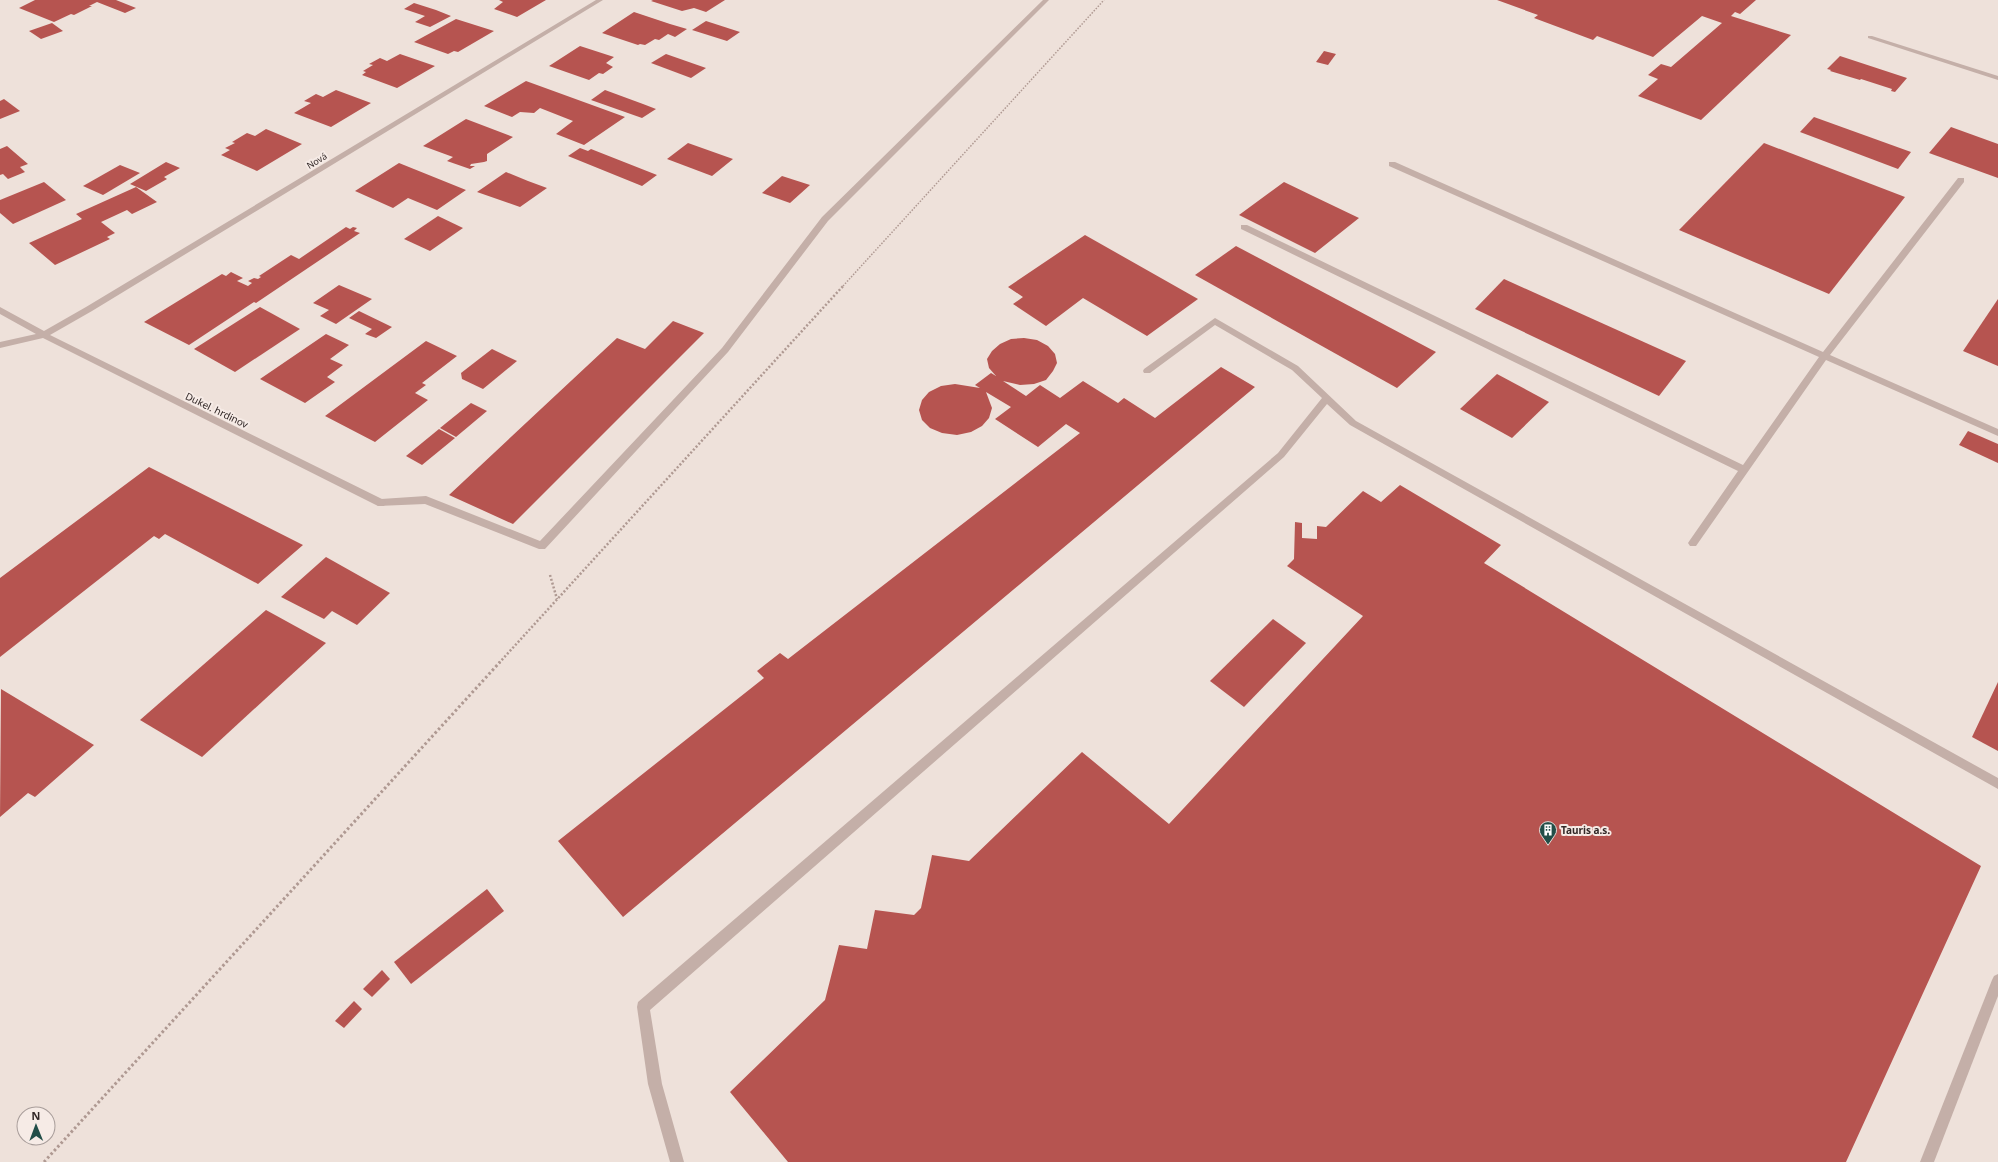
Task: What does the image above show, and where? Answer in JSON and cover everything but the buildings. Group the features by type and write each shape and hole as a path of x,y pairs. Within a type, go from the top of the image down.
{"street":[{"name":"Nová","path":"43,335 89,309 600,0"},
{"name":"Dukel. hrdinov","path":"0,310 43,335 381,503 426,500 542,546 725,350 825,219 1046,0"},
{"path":"1870,37 1998,78"},
{"path":"1392,164 1998,433"},
{"path":"1693,543 1825,355 1962,180"},
{"path":"1244,227 1744,470"},
{"path":"1148,371 1215,321 1295,368 1353,423 1998,784"},
{"path":"0,345 43,335"},
{"path":"677,1162 655,1084 642,1007 1281,455 1327,398"},
{"path":"1927,1162 1998,980"}],"path":[{"path":"44,1162 1104,0"}],"place":[{"name":"Tauris a.s.","path":"1548,845"}]}
